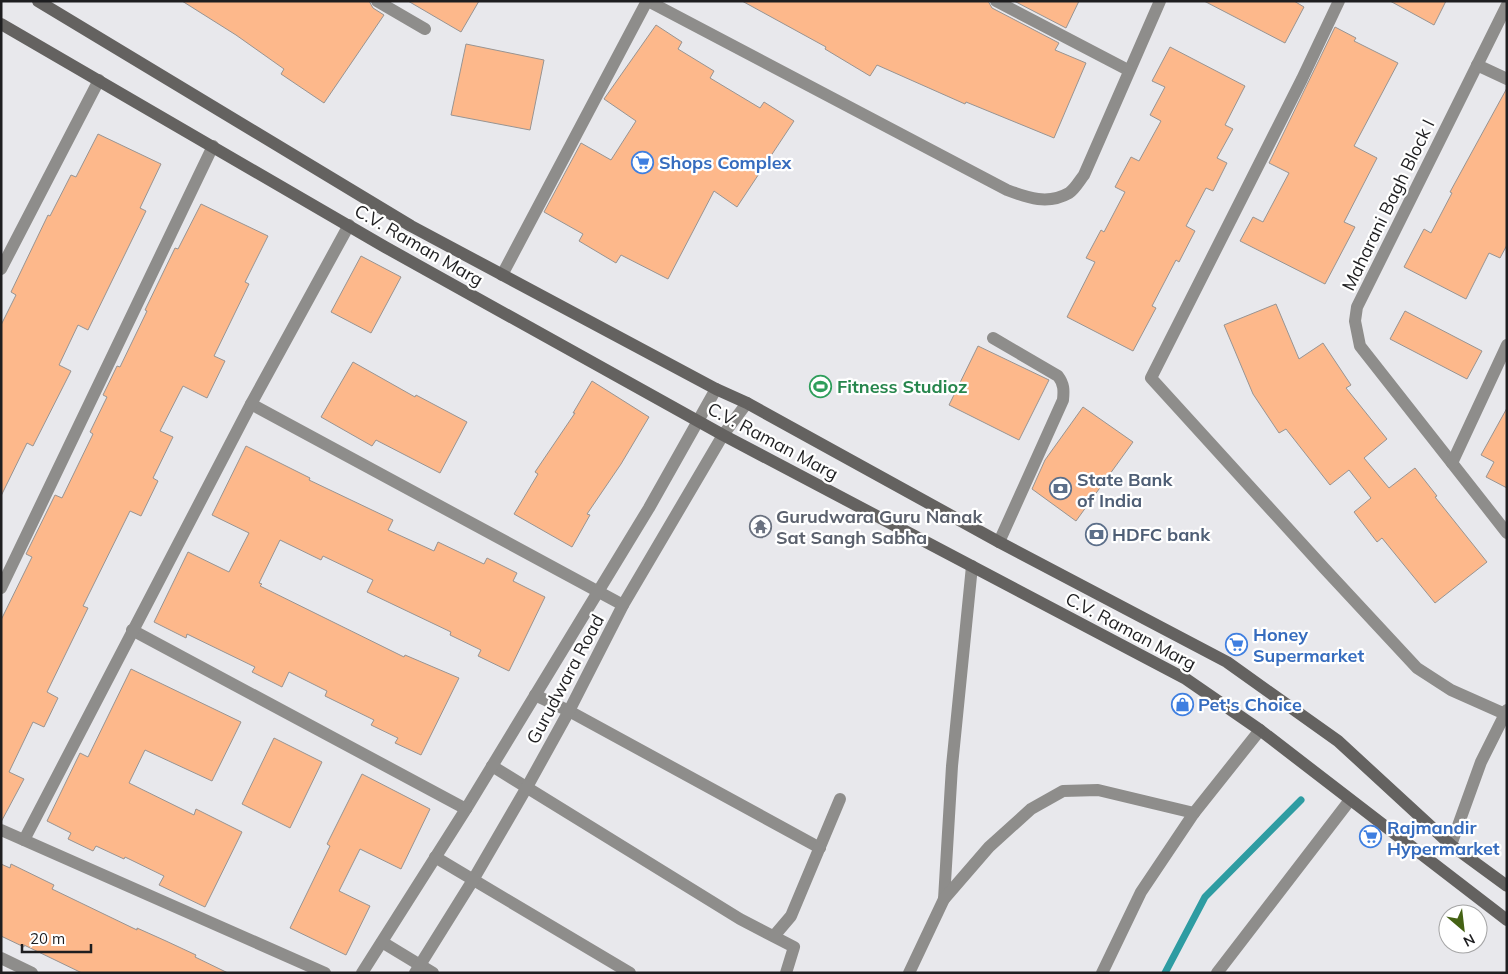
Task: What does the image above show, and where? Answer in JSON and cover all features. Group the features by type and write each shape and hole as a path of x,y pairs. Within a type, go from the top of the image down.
{"main road":[{"name":"C.V. Raman Marg","path":"38,1 411,226 716,389 747,403 999,542 1227,662 1338,741 1451,845 1507,886"},
{"name":"C.V. Raman Marg","path":"1,24 385,247 723,435 1186,679 1260,730 1507,920"}],"street":[{"path":"377,1 425,29"},
{"path":"502,275 648,1 1008,190 1030,199 1051,200 1070,192 1084,175 1128,70 1160,1"},
{"path":"996,1 1128,70"},
{"path":"1339,1 1302,79 1151,378 1418,668 1451,690 1506,712 1481,762 1451,845"},
{"name":"Maharani Bagh Block I","path":"1507,5 1357,307 1355,321 1360,346 1507,533"},
{"path":"1477,65 1507,79"},
{"path":"1,269 99,80"},
{"path":"1,588 213,146"},
{"path":"24,840 251,404 349,225"},
{"path":"993,338 1058,376 1063,382 1064,391 1063,400 999,542"},
{"path":"1452,463 1507,345"},
{"path":"362,973 466,809 599,591 700,421 716,389"},
{"name":"Gurudwara Road","path":"417,969 473,880 527,788 623,606 723,435 747,403"},
{"path":"251,404 599,591 623,606"},
{"path":"944,899 952,766 972,566"},
{"path":"132,630 466,809"},
{"path":"535,695 569,711 820,848"},
{"path":"1102,973 1141,892 1194,813 1260,730"},
{"path":"492,766 740,919 794,947 786,973"},
{"path":"909,973 944,899 996,840 1031,809 1063,791 1098,790 1194,813"},
{"path":"774,936 791,916 840,799"},
{"path":"1217,973 1350,800"},
{"path":"1,830 325,973"},
{"path":"435,857 630,973"},
{"path":"382,942 417,969 433,973"},
{"path":"1,958 32,973"}],"building":[{"path":"182,1 369,1 373,8 384,15 324,103 281,74 284,69 236,35"},
{"path":"408,1 479,1 461,32"},
{"path":"742,1 988,1 992,8 1059,43 1055,50 1086,63 1054,138 966,102 965,104 877,65 870,76 825,49 826,47"},
{"path":"1014,1 1079,1 1066,28"},
{"path":"1204,1 1294,1 1304,7 1285,43"},
{"path":"1390,1 1446,1 1434,25"},
{"path":"656,25 682,42 678,49 714,71 710,78 760,108 764,102 794,121 737,207 714,191 668,279 621,255 616,263 579,241 583,234 544,212 581,143 611,160 636,121 604,99"},
{"path":"1335,27 1356,38 1354,41 1398,63 1354,146 1377,158 1344,222 1355,227 1325,284 1240,241 1253,217 1263,222 1289,173 1269,163"},
{"path":"466,44 544,60 530,130 451,115"},
{"path":"1170,47 1245,86 1225,125 1233,129 1217,158 1227,163 1213,191 1206,188 1186,226 1195,231 1179,262 1176,260 1152,306 1156,308 1133,351 1067,317 1095,262 1086,258 1101,230 1104,232 1125,192 1115,187 1131,157 1139,161 1161,121 1150,115 1165,87 1152,81"},
{"path":"1507,88 1507,245 1500,258 1489,253 1466,299 1404,267 1424,229 1431,233 1452,193 1450,192"},
{"path":"98,134 161,164 140,208 146,211 88,330 78,325 59,365 71,371 33,446 27,443 1,496 1,325 16,295 11,292 48,215 50,216 71,175 76,177"},
{"path":"201,204 268,236 245,282 249,284 214,356 225,361 207,398 183,386 160,431 173,437 153,478 158,481 141,516 130,511 83,606 88,608 47,692 58,698 44,727 33,722 9,772 24,779 1,822 1,620 32,557 26,554 55,495 62,498 93,434 90,432 107,397 103,395 117,366 120,367 175,248 178,249"},
{"path":"361,256 401,277 371,333 331,312"},
{"path":"1276,304 1299,359 1323,343 1351,385 1346,388 1387,439 1364,458 1389,488 1415,468 1437,496 1435,497 1487,562 1435,603 1382,538 1377,542 1354,512 1371,498 1349,470 1330,485 1286,429 1279,433 1253,394 1224,325"},
{"path":"1405,311 1482,351 1467,379 1390,339"},
{"path":"978,346 1049,380 1019,440 949,405"},
{"path":"353,362 415,397 416,395 467,422 440,473 376,440 372,446 321,417"},
{"path":"592,381 649,417 621,464 587,514 590,515 572,547 514,514 538,474 535,472 575,413 573,413"},
{"path":"1083,407 1133,442 1076,521 1032,489 1045,460"},
{"path":"1507,408 1507,488 1486,477 1494,462 1481,455"},
{"path":"246,446 310,478 309,480 393,520 388,530 434,551 438,542 484,564 487,558 517,573 513,581 545,597 509,671 478,656 481,650 450,635 451,632 367,592 373,580 323,556 321,560 280,540 259,583 262,584 260,586 404,657 405,655 459,678 421,755 395,743 398,738 371,725 374,720 325,696 327,691 289,672 282,687 252,672 255,667 187,634 186,638 154,622 188,552 229,572 249,533 212,515"},
{"path":"131,669 241,722 212,781 145,750 129,783 194,815 196,809 242,832 205,907 159,885 164,876 125,857 124,859 96,846 93,851 68,839 71,833 47,821 80,753 88,757"},
{"path":"274,738 322,762 290,828 242,804"},
{"path":"362,774 430,809 401,869 360,849 339,891 370,906 346,955 290,928 330,846 327,844"},
{"path":"1,864 10,868 11,864 54,885 52,889 137,930 137,928 196,955 195,957 228,973 82,973 1,936"}],"waterway":[{"path":"1165,973 1205,897 1301,800"}],"place":[{"name":"Shops Complex","path":"643,162"},
{"name":"Fitness Studioz","path":"821,386"},
{"name":"State Bank of India","path":"1061,489"},
{"name":"Gurudwara Guru Nanak Sat Sangh Sabha","path":"760,526"},
{"name":"HDFC bank","path":"1096,534"},
{"name":"Honey Supermarket","path":"1237,644"},
{"name":"Pet's Choice","path":"1182,704"},
{"name":"Rajmandir Hypermarket","path":"1371,837"}]}
